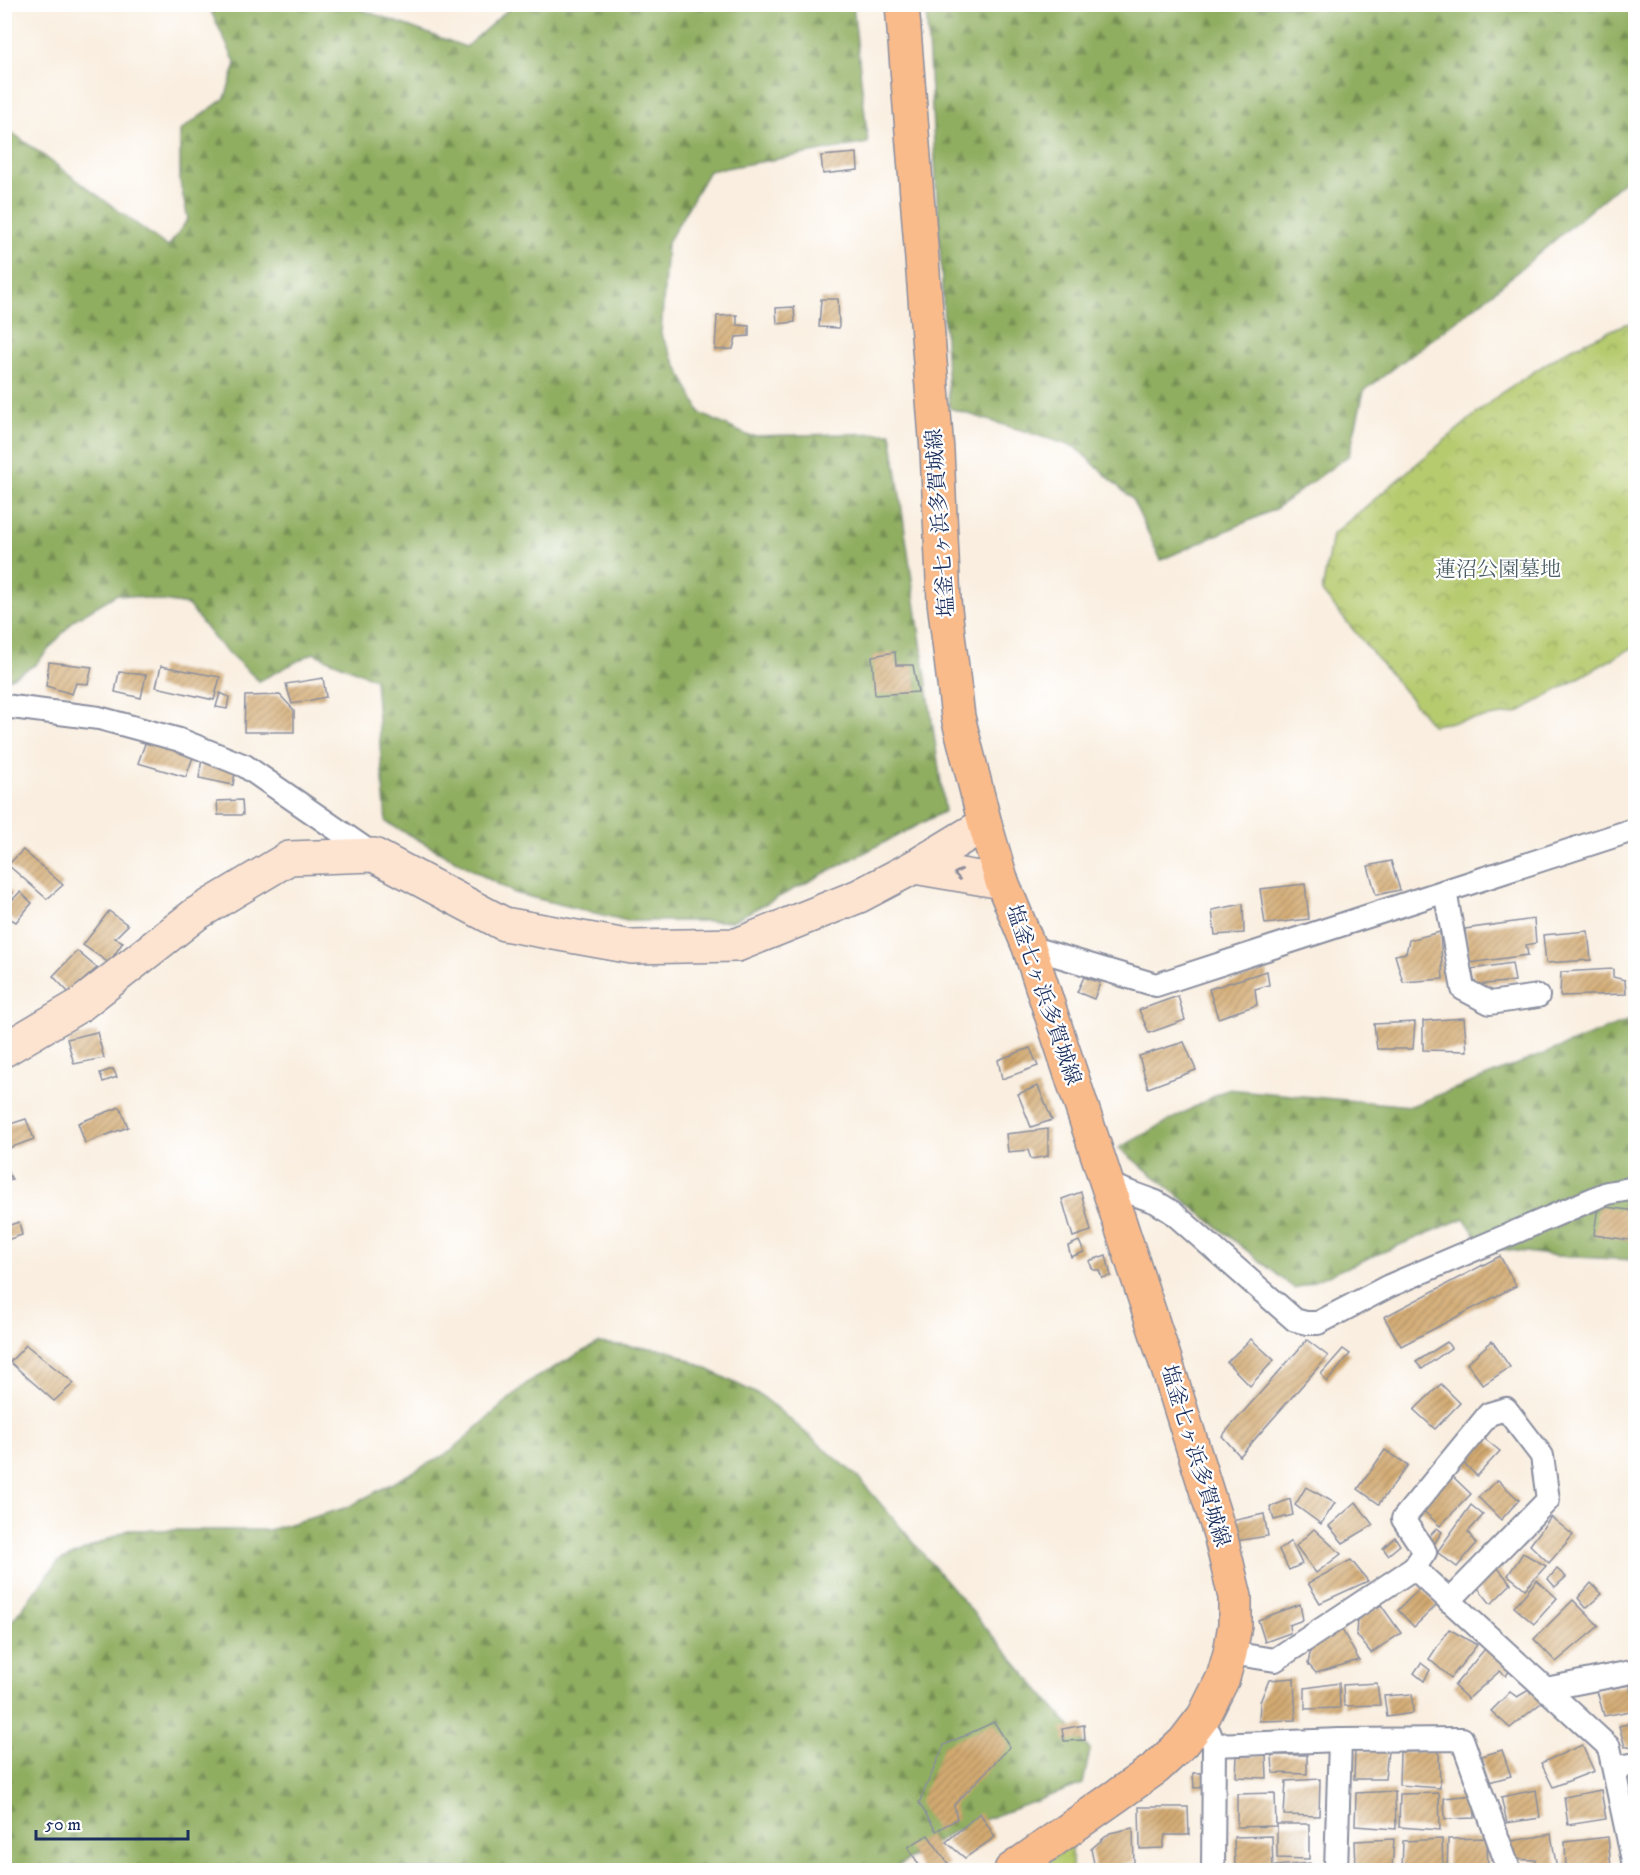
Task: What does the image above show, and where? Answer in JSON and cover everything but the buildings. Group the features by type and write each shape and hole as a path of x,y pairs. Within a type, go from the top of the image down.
{"main road":[{"name":"塩釜七ヶ浜多賀城線","path":"902,4 937,451 944,601 958,717 1002,882 1029,947 1171,1378 1229,1569 1235,1598 1235,1625 1230,1653 1209,1730 1184,1742 1156,1768 1011,1870"}],"street":[{"path":"4,706 99,718 180,740 245,766 374,855 504,924 632,947 737,945 859,896 914,867 985,824"},
{"path":"1029,947 1156,985 1635,829"},
{"path":"4,1050 80,1005 196,914 289,858 374,855"},
{"path":"914,867 1002,882"},
{"path":"1445,891 1463,989 1490,1003 1538,996"},
{"path":"1107,1184 1156,1202 1172,1212 1295,1320 1306,1323 1318,1323 1389,1287 1607,1193 1635,1188"},
{"path":"1230,1653 1275,1660 1414,1568 1425,1552 1403,1519 1489,1414 1506,1409 1542,1456 1548,1500 1449,1601"},
{"path":"1414,1568 1609,1747 1624,1766 1634,1863"},
{"path":"1546,1689 1635,1671"},
{"path":"1213,1870 1209,1730 1340,1740 1462,1738 1509,1870"},
{"path":"1336,1870 1340,1740"}],"green space":[{"path":"208,5 349,5 466,47 513,5 853,5 868,143 709,171 667,244 661,334 701,414 749,436 891,433 945,811 732,921 627,921 514,893 386,822 375,679 313,653 259,681 217,642 188,605 117,594 75,619 35,665 5,681 5,133 10,131 168,247 188,219 180,182 180,131 225,98 236,64"},
{"path":"926,5 1635,5 1635,172 1490,295 1364,391 1349,455 1275,509 1161,560 1132,499 1075,447 949,408"},
{"name":"蓮沼公園墓地","path":"1635,323 1635,646 1517,713 1432,725 1322,592 1332,535 1501,393 1566,351 1625,324"},
{"path":"1635,1018 1635,1260 1557,1256 1484,1247 1464,1218 1295,1289 1119,1148 1227,1089 1411,1106"},
{"path":"598,1343 669,1350 763,1397 857,1476 1090,1750 1083,1784 956,1830 892,1870 5,1870 4,1631 58,1562 128,1530 269,1530 348,1507 450,1452 528,1382"},
{"path":"1072,1844 1072,1870 1037,1870"}]}
